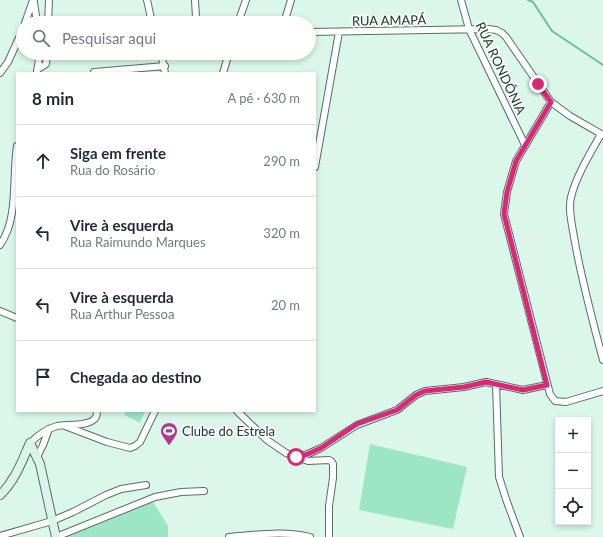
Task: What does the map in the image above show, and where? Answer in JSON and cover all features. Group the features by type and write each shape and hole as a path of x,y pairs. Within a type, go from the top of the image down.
{"main road":[{"path":"30,443 40,464 56,537"},
{"path":"0,495 6,489 18,470 30,443"}],"street":[{"path":"28,16 33,0"},
{"path":"33,0 36,16"},
{"path":"48,16 49,0"},
{"path":"147,0 150,16"},
{"path":"195,0 196,16"},
{"path":"240,16 246,0"},
{"path":"286,16 291,0"},
{"name":"RUA RONDÔNIA","path":"461,0 469,29 525,145"},
{"name":"RUA AMAPÁ","path":"316,32 469,29 496,30 502,33 551,102 570,116 602,134"},
{"path":"316,161 339,32"},
{"path":"0,73 8,62 16,44"},
{"path":"37,71 39,60"},
{"path":"37,71 46,64 46,60"},
{"path":"94,72 165,70 163,60"},
{"path":"223,72 227,60"},
{"path":"551,102 516,161 507,192 504,214 547,385 552,398 560,402 566,402 603,391"},
{"path":"602,134 584,164 575,184 571,199 570,212 577,252 603,360"},
{"path":"0,245 9,228 16,156"},
{"path":"0,311 16,318"},
{"path":"296,457 308,454 321,448 357,424 397,410 416,395 425,391 464,387 486,382 523,390 547,385"},
{"path":"496,384 499,477 506,502 520,537"},
{"path":"30,443 49,429 57,426 90,422 96,418 97,412"},
{"path":"65,426 107,442 130,448 140,442 155,412"},
{"path":"238,412 267,440 286,453 308,461 329,460 333,464 333,478 329,506 329,536"},
{"path":"37,457 49,429"},
{"path":"0,536 52,521 73,512 106,494 121,489 146,485"},
{"path":"56,537 156,497 181,492 204,491"},
{"path":"229,537 278,533 298,534 310,537"}],"green space":[{"path":"126,412 145,412 140,423 124,415"},
{"path":"370,444 467,467 453,529 359,510"},
{"path":"152,500 168,526 168,537 61,537"}],"waterway":[{"path":"528,0 533,2 552,31 603,65"}],"place":[{"name":"Clube do Estrela","path":"169,446"}],"route":[{"path":"296,457 308,454 321,448 357,424 397,410 416,395 425,391 464,387 486,382 523,390 547,385 504,214 507,192 516,161 551,102 538,84"}]}
